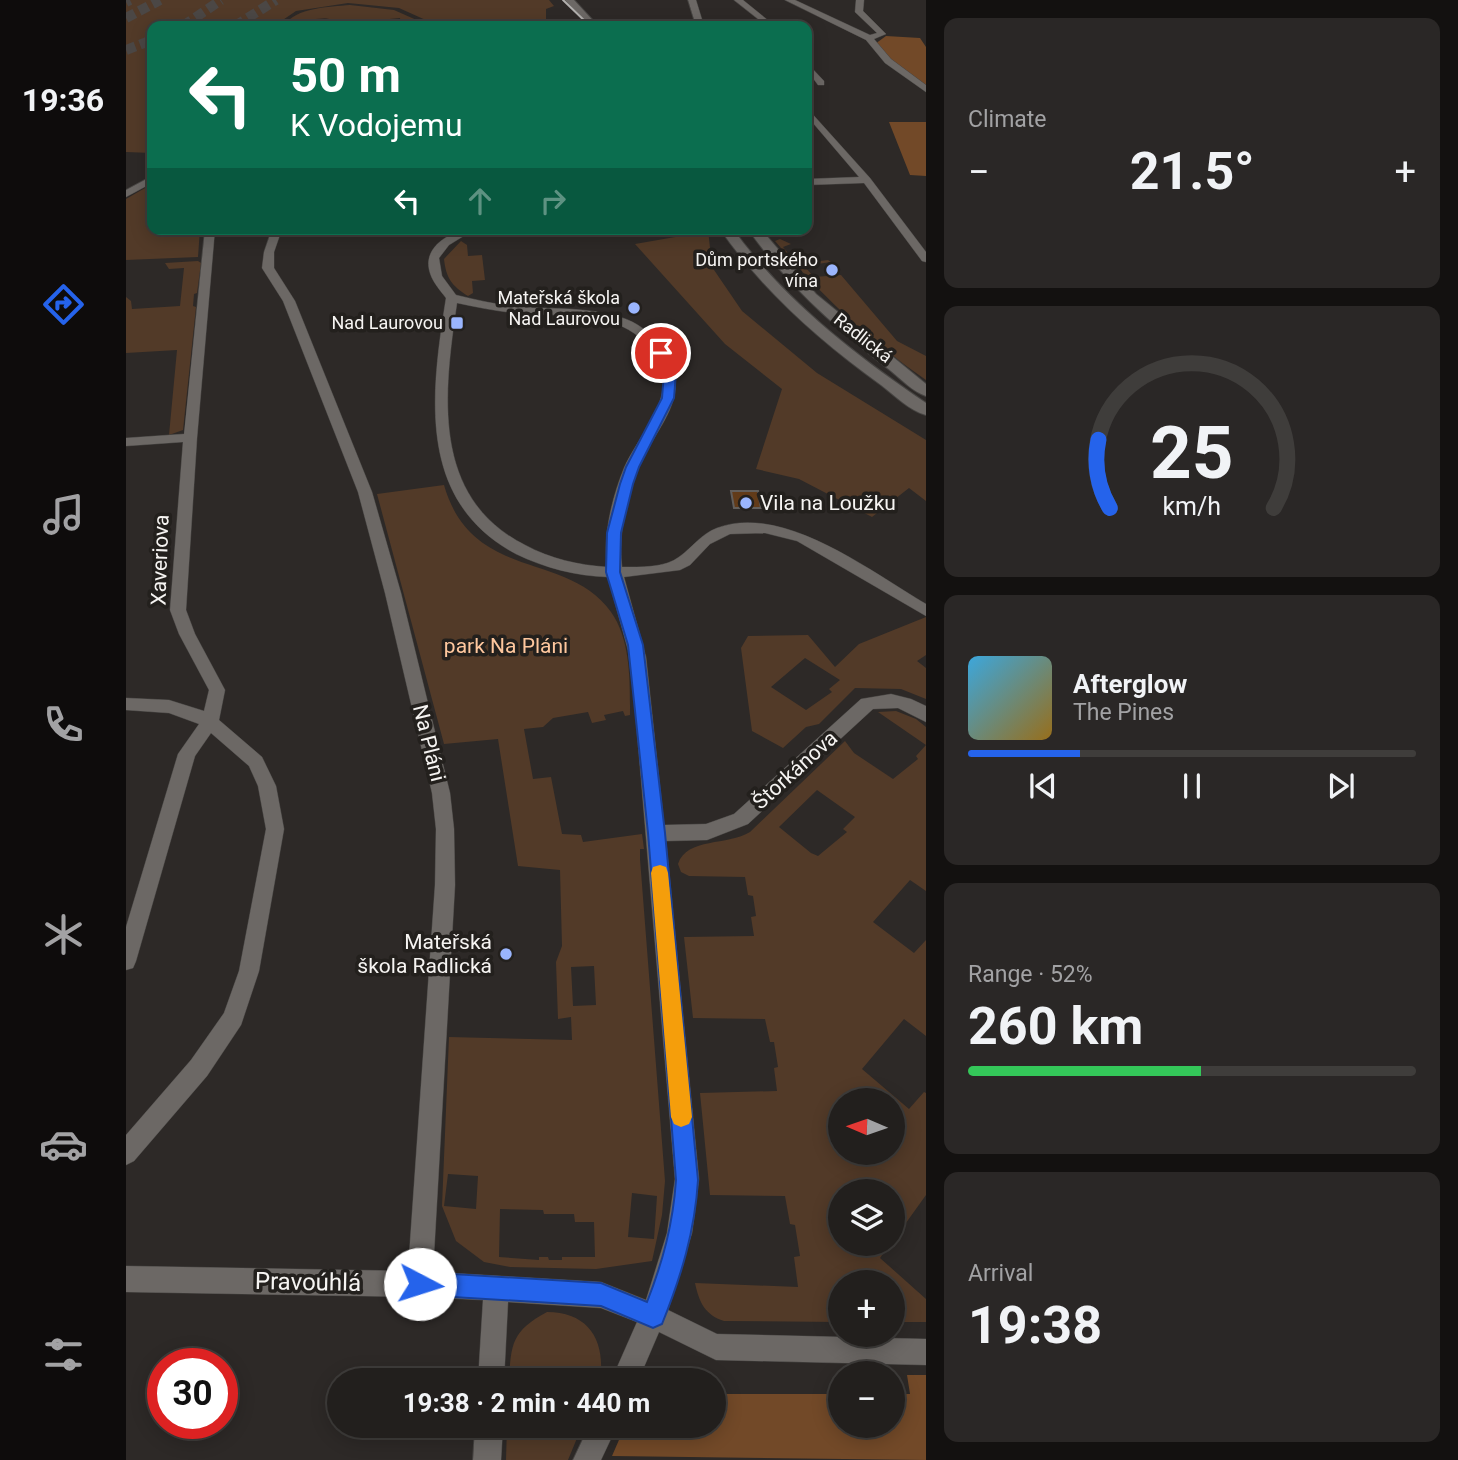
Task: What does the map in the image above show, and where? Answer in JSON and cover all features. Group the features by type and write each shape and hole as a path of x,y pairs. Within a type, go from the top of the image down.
{"main road":[{"path":"556,0 576,21"},
{"path":"569,0 589,21"},
{"name":"Radlická","path":"731,235 754,265 810,320 926,410"},
{"name":"Radlická","path":"759,235 800,287 835,321 926,391"}],"street":[{"path":"692,0 698,21"},
{"path":"738,0 765,21"},
{"path":"789,0 869,38 888,61 926,89"},
{"path":"860,0 859,12 882,34 869,38"},
{"path":"812,71 821,83"},
{"path":"812,117 867,180 926,259"},
{"path":"812,182 867,180"},
{"path":"126,194 147,182"},
{"name":"Xaveriova","path":"209,235 190,438 178,610 187,634 217,690 210,722"},
{"name":"Na Pláni","path":"275,235 269,252 268,268 289,301 365,492 393,593 441,793 445,829 445,885 420,1284"},
{"path":"458,235 445,242 433,262 437,280 452,298 517,310 577,311 603,316 638,331 661,353 671,384 668,398 632,467 614,533 613,572 635,645 656,833 687,1180 684,1219 677,1254 630,1368"},
{"path":"452,298 441,397 446,448 455,489 473,517 485,529 520,552 568,567 613,572 671,568 686,562 707,539 722,531 762,528 802,538 926,611"},
{"path":"126,442 190,438"},
{"name":"Štorkánova","path":"656,833 707,832 741,819 867,704 881,699 894,700 926,715"},
{"path":"126,704 160,704 189,709 210,722 256,762 267,786 275,829 249,971 233,1018 200,1068 126,1153"},
{"path":"126,961 187,754 210,722"},
{"name":"Pravoúhlá","path":"126,1279 420,1284 601,1295 653,1316"},
{"path":"492,1368 496,1290"},
{"path":"653,1316 716,1347 926,1352"},
{"path":"487,1460 488,1438"},
{"path":"587,1460 597,1438"}],"green space":[{"path":"126,0 549,0 554,6 546,9 546,21 428,21 399,8 348,3 296,11 281,21 147,21 147,153 126,152"},
{"path":"350,5 394,10 419,21 400,21 400,18 369,21 321,20 329,18 288,21 296,15"},
{"path":"147,187 147,235 200,235 198,257 126,260 126,199"},
{"path":"709,235 712,267 742,311 817,373 926,440 926,501 909,488 872,517 799,479 756,469 782,389 725,344 635,244 681,236"},
{"path":"780,239 791,244 783,247 797,264 828,260 831,262 804,266 814,277 841,275 897,341 926,356 926,380 884,349 827,298 775,241"},
{"path":"461,241 467,245 468,256 482,255 485,280 472,281 473,293 468,296 451,281 444,259"},
{"path":"165,263 201,263 197,293 194,294 193,306 196,307 183,430 169,435 177,350 126,353 126,297 131,301 132,309 180,306 184,268 169,269"},
{"name":"park Na Pláni","path":"444,485 457,516 476,537 498,552 571,580 593,593 618,623 628,662 630,715 625,716 623,711 604,715 606,720 592,723 588,712 553,718 543,727 524,729 533,779 551,777 562,834 581,835 583,842 642,834 644,849 640,849 640,859 665,1181 662,1215 652,1261 596,1269 510,1267 484,1262 456,1241 442,1206 449,1037 572,1040 571,1017 558,1019 556,962 562,946 560,870 518,866 498,739 444,744 377,494","holes":["594,966 596,1005 573,1006 571,967","448,1174 478,1176 476,1209 444,1206","632,1193 657,1196 654,1239 628,1237","500,1209 574,1214 575,1222 594,1222 595,1257 562,1257 562,1260 549,1260 548,1257 539,1257 539,1260 499,1257"]},
{"path":"926,617 926,655 917,661 926,668 926,699 901,689 855,688 819,724 806,727 783,748 752,731 741,648 748,636 808,635 835,667 859,644","holes":["805,658 840,680 829,689 832,692 806,710 771,687"]},
{"path":"896,711 916,719 926,727 926,745 878,712"},
{"path":"845,741 854,753 893,779 918,759 916,756 926,745 926,891 910,880 873,922 914,953 926,940 926,1036 904,1019 862,1069 884,1088 828,1088 828,1166 905,1166 905,1106 909,1109 924,1092 926,1195 905,1224 905,1179 828,1179 828,1256 881,1256 880,1258 893,1270 828,1270 828,1322 724,1321 704,1307 695,1283 798,1287 794,1257 800,1256 795,1225 790,1224 785,1196 710,1195 700,1093 777,1091 774,1068 778,1067 774,1042 770,1042 765,1019 693,1018 684,937 754,936 751,917 756,916 753,896 748,895 745,877 689,876 681,872 678,864 683,855 699,846 750,832","holes":["817,790 855,817 843,829 847,832 818,856 779,827"]},
{"path":"905,1280 926,1299 926,1322 905,1322"},
{"path":"547,1312 562,1313 584,1323 597,1342 601,1368 510,1368 516,1339 535,1319"},
{"path":"507,1438 577,1438 568,1460 506,1460"}],"shaded area":[{"path":"886,36 920,38 926,47 926,87 891,61 875,44"},
{"path":"889,122 926,122 926,176 910,175"},
{"path":"907,1375 926,1375 926,1460 612,1456 620,1438 726,1438 726,1394 828,1394 828,1438 905,1438 905,1394 910,1394"}],"building":[{"name":"Vila na Loužku","path":"731,491 758,491 761,508 734,508"}],"tunnel":[{"path":"126,2 130,0"},
{"path":"126,18 160,0"},
{"path":"190,21 221,0"},
{"path":"243,21 276,0"},
{"path":"126,50 147,42"}],"tram line":[{"path":"563,0 585,21"}],"slow traffic":[{"path":"660,873 681,1117"}],"place":[{"name":"Dům portského vína","path":"832,270"},
{"name":"Mateřská škola Nad Laurovou","path":"634,308"},
{"name":"Nad Laurovou","path":"457,323"},
{"name":"Vila na Loužku","path":"746,503"},
{"name":"Mateřská škola Radlická","path":"506,954"}],"route":[{"path":"420,1284 601,1295 653,1316 677,1254 684,1219 687,1180 656,833 643,696 635,645 613,572 614,533 632,467 668,398 670,373 661,353"}]}
